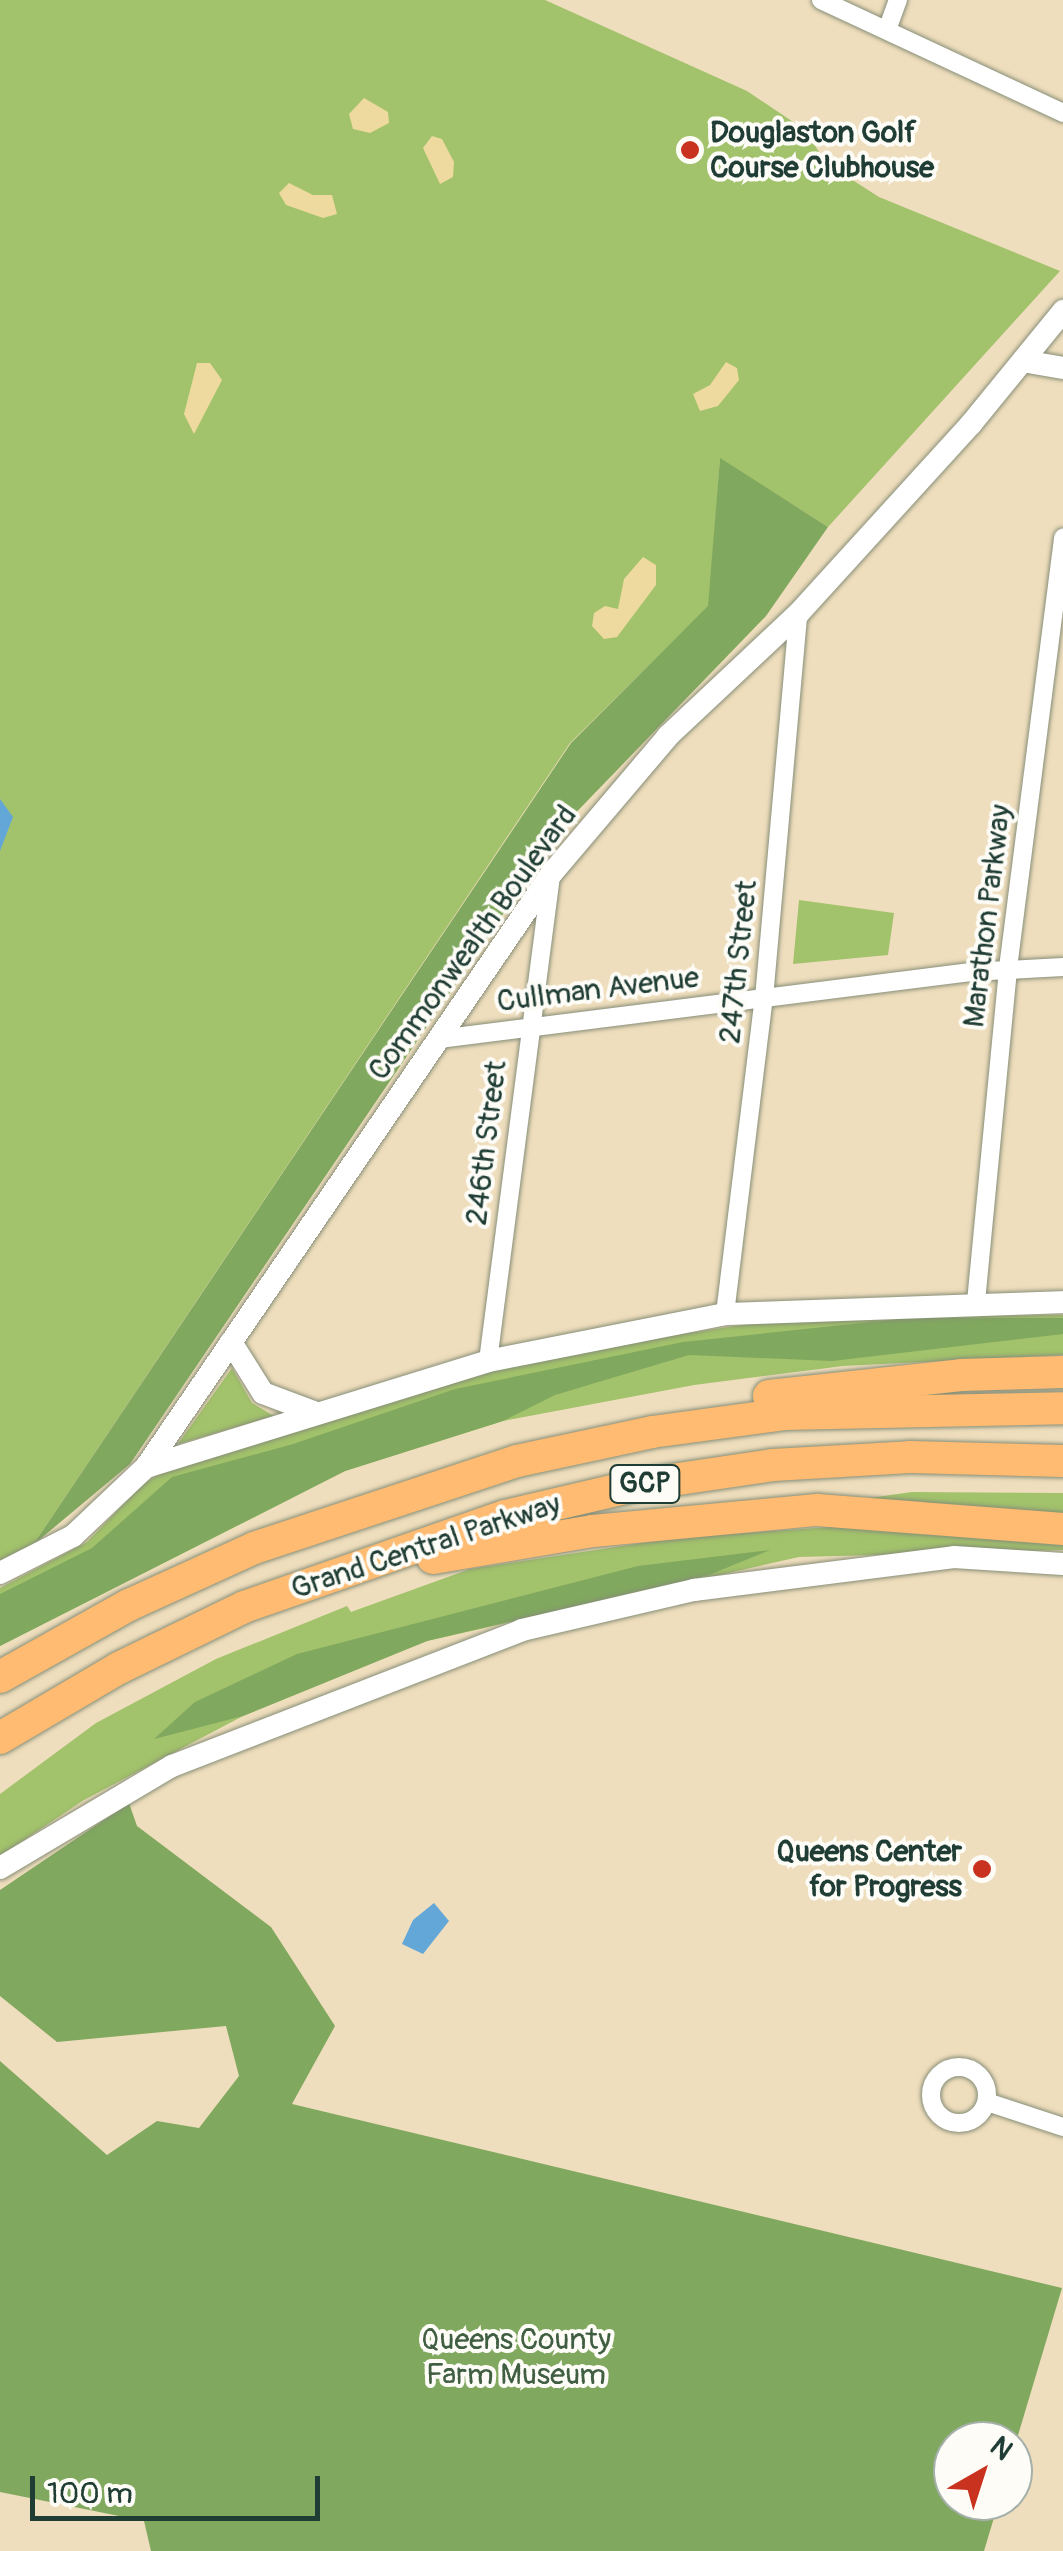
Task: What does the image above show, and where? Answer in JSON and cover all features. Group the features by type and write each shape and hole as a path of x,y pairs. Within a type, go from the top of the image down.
{"highway":[{"path":"517,1460 734,1401 961,1374 1063,1372"},
{"name":"Grand Central Parkway","path":"0,1677 129,1605 254,1548 517,1460 652,1432 786,1414 1063,1408"},
{"name":"Grand Central Parkway","path":"0,1738 120,1668 244,1607 505,1516 638,1485 773,1466 890,1458 1063,1461"},
{"path":"244,1607 484,1548 703,1519 817,1510 1063,1529"}],"street":[{"path":"822,0 1063,112"},
{"path":"887,30 898,0"},
{"name":"Commonwealth Boulevard","path":"0,1573 73,1536 146,1467 552,872 668,736 798,614 1063,311"},
{"path":"1023,361 1063,368"},
{"name":"Marathon Parkway","path":"976,1302 1008,968 1063,538"},
{"name":"247th Street","path":"725,1314 764,998 798,614"},
{"name":"246th Street","path":"488,1362 552,872"},
{"name":"Cullman Avenue","path":"438,1039 1008,968 1063,967"},
{"path":"146,1467 488,1362 725,1314 976,1302 1063,1302"},
{"path":"231,1342 264,1393 320,1414"},
{"path":"0,1868 172,1766 522,1630 694,1590 954,1557 1063,1564"},
{"path":"987,2102 1063,2128"}],"green space":[{"path":"0,0 545,0 747,91 805,130 826,163 879,197 1060,271 828,527 720,459 709,606 570,743 33,1545 0,1562"},
{"path":"720,458 828,527 766,616 563,826 130,1464 33,1545 571,743 708,606"},
{"path":"799,900 894,913 888,955 793,964"},
{"path":"1063,1315 1063,1355 843,1366 694,1385 503,1421 345,1471 0,1646 0,1588 87,1542 144,1483 169,1469 495,1368 618,1344 786,1318"},
{"path":"909,1318 1063,1318 1063,1334 832,1361 689,1355 555,1395 503,1421 345,1471 0,1646 0,1594 92,1548 172,1477 293,1444 455,1389 683,1342"},
{"path":"232,1368 252,1403 274,1416 178,1444"},
{"path":"912,1492 1063,1493 1063,1522 826,1504"},
{"path":"831,1527 1063,1541 1063,1550 799,1557 427,1641 243,1716 84,1800 0,1856 0,1794 96,1723 216,1659 347,1606 351,1612 470,1569 675,1538"},
{"path":"770,1550 709,1575 427,1641 243,1716 154,1739 195,1702 297,1654 638,1566"},
{"name":"Queens County Farm Museum","path":"129,1803 137,1826 271,1927 335,2026 292,2104 1062,2288 1022,2421 933,2421 933,2521 993,2521 984,2551 151,2551 144,2521 0,2492 0,2061 107,2155 157,2121 199,2128 239,2076 226,2026 57,2042 0,1996 0,1890"}],"sand":[{"path":"364,98 388,112 389,123 370,133 353,129 349,114"},
{"path":"432,136 442,139 454,162 453,177 440,184 423,148"},
{"path":"289,183 313,195 332,195 337,214 323,218 286,205 279,193"},
{"path":"726,362 737,368 739,380 718,406 700,411 693,394 710,385"},
{"path":"197,363 210,363 222,380 194,434 184,414"},
{"path":"643,557 656,565 656,585 617,637 604,639 592,626 594,613 605,606 618,609 624,579"}],"water":[{"path":"0,799 13,817 0,851"},
{"path":"434,1903 449,1921 423,1954 402,1944 413,1920"}],"place":[{"name":"Douglaston Golf Course Clubhouse","path":"690,150"},
{"name":"Queens Center for Progress","path":"982,1869"}]}
